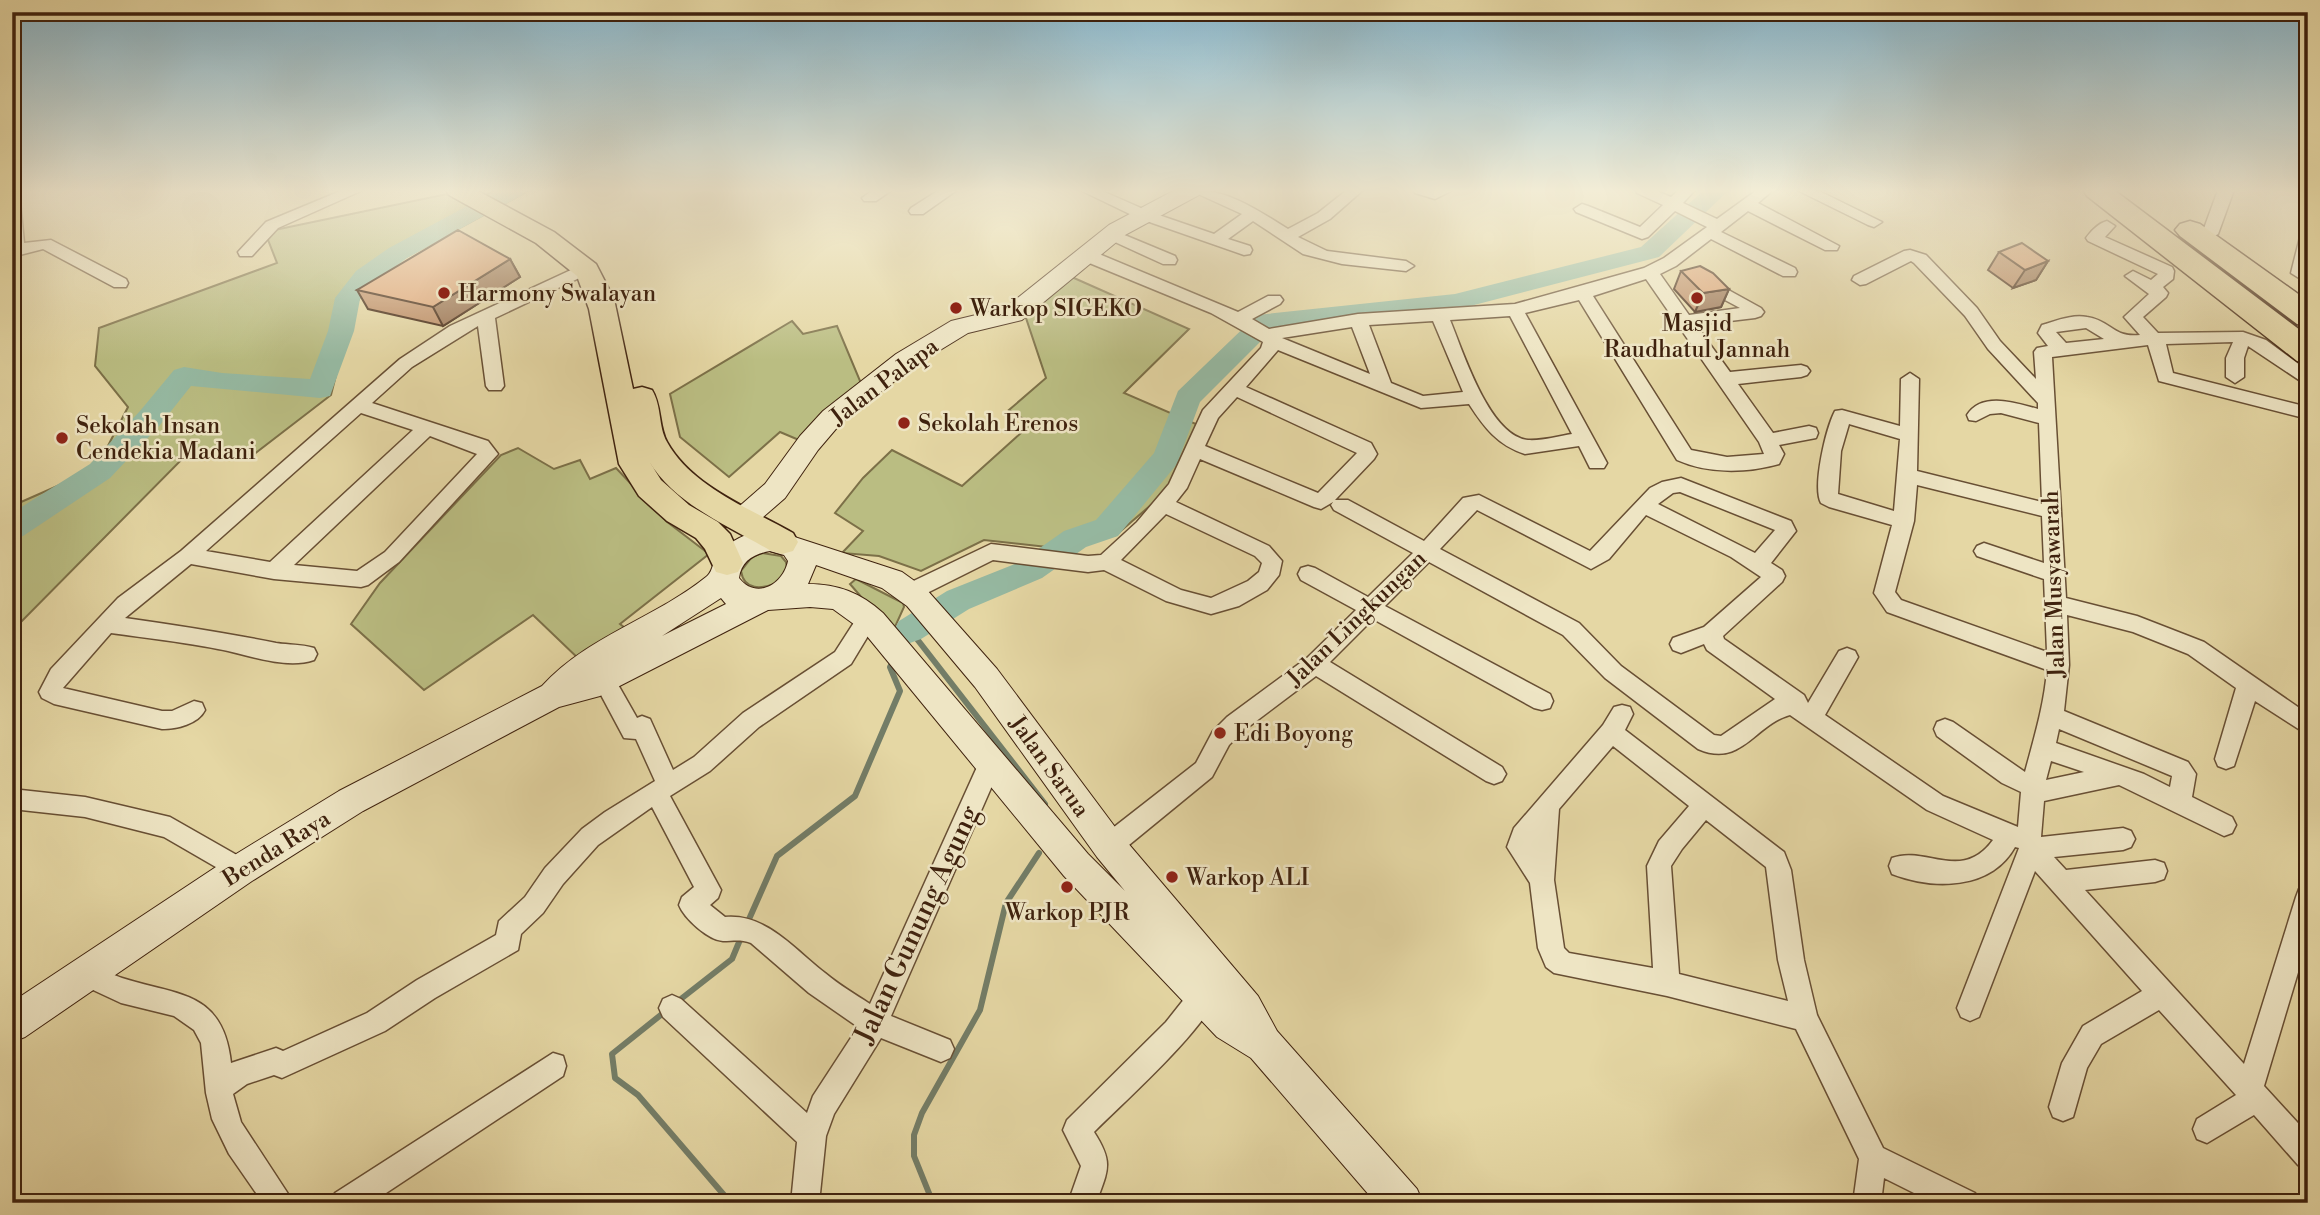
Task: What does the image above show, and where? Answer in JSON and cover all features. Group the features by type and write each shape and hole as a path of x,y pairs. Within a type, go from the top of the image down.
{"highway":[{"path":"2170,247 2308,353"},
{"path":"2212,247 2308,317"}],"main road":[{"path":"558,247 586,268 597,284 634,464 650,488 678,513 707,530 723,562 727,587 741,598 768,599 793,586 803,570 799,553 691,489 669,469 650,438 614,272 589,247"},
{"name":"Jalan Palapa","path":"744,518 775,491 809,443 832,417 866,389 944,335 960,327 1016,312 1095,247"},
{"path":"723,562 744,518"},
{"path":"723,562 749,545 770,540 787,544"},
{"name":"Jalan Sarua","path":"787,544 878,574 913,595 946,629 986,678 1210,986"},
{"name":"Benda Raya","path":"552,695 578,669 681,611 723,562"},
{"name":"Jalan Sarua","path":"768,599 811,594 834,597 858,606 1076,865 1210,986 1245,1009 1264,1044 1403,1203"},
{"name":"Benda Raya","path":"12,1024 240,870 351,802 552,695 589,687 768,599"}],"street":[{"path":"13,251 33,247"},
{"path":"50,247 120,284"},
{"path":"246,252 251,247"},
{"path":"1138,247 1168,260"},
{"path":"1235,247 1244,250"},
{"path":"1299,247 1351,260 1406,266"},
{"path":"1681,269 1697,247"},
{"path":"1746,247 1789,272"},
{"path":"2113,247 2166,271 2167,275 2153,287"},
{"path":"2299,273 2306,247"},
{"path":"1860,280 1908,256 1920,259 1971,312 2047,410"},
{"path":"1093,258 1421,402 1475,397"},
{"path":"194,710 174,720 162,720 50,692 59,675 125,604 188,556 357,405 429,346 456,330 586,268"},
{"path":"1269,337 1358,320 1514,310 1583,293 1650,272 1681,269 1755,312 1686,321"},
{"path":"1583,293 1684,455 1697,460 1724,463 1767,461 1774,457 1768,440 1650,272"},
{"path":"2133,276 2160,293 2133,317 2154,339 2165,377 2308,413"},
{"path":"1240,321 1275,300"},
{"path":"1514,310 1597,463"},
{"path":"1439,314 1475,397 1494,428 1520,447 1584,439"},
{"path":"486,318 495,386"},
{"path":"1358,320 1384,387"},
{"path":"2121,343 2102,328 2079,320 2048,329 2047,332 2060,348 2121,343 2154,339 2174,329 2244,338 2260,344 2308,380"},
{"path":"1106,562 1144,527 1177,488 1203,426 1233,388 1269,350 1269,337"},
{"path":"2235,377 2235,358 2244,338"},
{"name":"Jalan Musyawarah","path":"1970,1008 2023,842 2041,747 2056,699 2058,665 2055,575 2043,352 2060,348"},
{"path":"1726,379 1801,371"},
{"path":"1910,379 1905,521 1896,560 1884,593 1886,599 1894,606 2058,665"},
{"path":"1194,449 1321,502 1367,453 1364,447 1233,388"},
{"path":"188,556 274,571 357,580 367,576 392,557 488,454 481,446 357,405"},
{"path":"1976,415 1989,406 2047,410"},
{"path":"1905,521 1836,502 1828,498 1828,494 1832,451 1842,416 1910,435"},
{"path":"274,571 427,428"},
{"path":"1768,440 1809,433"},
{"path":"1908,476 2050,511"},
{"path":"1681,644 1712,633 1775,576 1738,552 1645,506 1658,492 1677,484 1757,514 1786,528 1763,558"},
{"name":"Jalan Lingkungan","path":"1109,846 1204,771 1221,738 1235,724 1315,663 1426,553 1470,503 1479,502 1591,561 1645,506"},
{"path":"913,595 991,552 1088,564 1106,562 1191,603 1213,606 1245,593 1271,573 1272,561 1262,551 1163,504"},
{"path":"1341,505 1571,629 1613,672 1715,746 1725,745 1783,706 1803,712 1935,803 2023,842 2308,1155"},
{"path":"1984,551 2055,575"},
{"path":"1308,574 1542,701"},
{"path":"2056,604 2163,633 2196,648 2308,726"},
{"path":"106,624 218,640 283,653 306,654"},
{"path":"220,1086 240,1073 276,1061 282,1065 376,1022 426,989 509,941 508,929 534,905 554,876 590,837 711,757 751,720 844,658 877,626"},
{"path":"1712,633 1715,644 1796,702 1803,712"},
{"path":"1803,712 1847,657"},
{"path":"1315,663 1494,774"},
{"path":"604,680 632,731 642,726 662,788 709,890 691,905 721,929 751,931 818,984 875,1023 941,1049"},
{"path":"2226,759 2249,683"},
{"path":"2051,716 2180,769 2184,774 2179,803"},
{"path":"1805,1018 1667,983 1563,964 1555,958 1551,948 1542,880 1519,847 1522,836 1617,723 1705,805 1771,856 1778,866 1791,960 1805,1018 1873,1158 1867,1203"},
{"path":"1945,729 2010,776 2033,789 2121,775"},
{"path":"2041,747 2121,775 2224,825"},
{"name":"Jalan Gunung Agung","path":"805,1203 812,1136 823,1106 875,1023 990,763"},
{"path":"12,799 85,807 170,828 240,870"},
{"path":"1667,983 1660,866 1664,855 1679,834 1705,805"},
{"path":"1901,866 1927,871 1975,870 2023,842 2123,839"},
{"path":"2060,882 2155,871"},
{"path":"2207,1129 2252,1094 2308,897"},
{"path":"87,974 117,988 190,1010 207,1024 215,1041 222,1105 234,1134 280,1203"},
{"path":"1082,1203 1096,1166 1094,1157 1077,1130 1175,1031 1210,986"},
{"path":"2063,1107 2075,1063 2092,1035 2161,994"},
{"path":"672,1008 812,1136"},
{"path":"345,1203 553,1066"},
{"path":"1873,1158 1965,1203"}],"green space":[{"path":"271,247 425,247 395,263 365,288 352,312 331,395 253,455 193,448 17,626 12,623 12,506 96,469 128,407 95,366 99,328 277,263"},
{"path":"1065,274 1189,329 1124,393 1203,427 1193,469 1116,535 1056,548 984,540 921,571 879,556 842,553 863,531 835,513 863,478 892,450 962,486 1031,424 1009,410 1046,378 1022,306"},
{"path":"792,321 803,334 837,326 863,388 806,443 780,432 729,477 680,437 670,394"},
{"path":"518,448 554,469 580,460 590,479 616,468 666,521 709,554 620,624 633,634 582,662 533,615 424,690 351,624 380,583 501,455"},
{"path":"762,553 781,556 787,569 777,583 754,587 746,582 741,571 752,557"},
{"path":"856,579 903,603 904,607 894,629 889,629 850,584"}],"building":[{"path":"430,247 488,247 510,259 433,307 357,290"},
{"path":"2013,247 2027,247 2048,261 2025,270 1999,252"},
{"path":"1700,266 1713,273 1729,289 1703,293 1681,271"}],"waterway":[{"path":"12,528 100,471 150,418 184,376 222,382 320,389 341,331 348,298 365,277 410,247"},
{"path":"910,630 958,600 1031,570 1075,539 1107,528 1167,457 1188,398 1266,321 1455,302 1650,252 1656,247"},
{"path":"903,643 910,630 1045,804"},
{"path":"746,926 777,856 855,796 900,691 890,667 893,661"},
{"path":"933,1203 914,1156 914,1135 922,1113 980,1010 1006,903 1039,853"},
{"path":"677,1002 732,959 742,935"},
{"path":"667,1010 612,1054 615,1078 638,1095 724,1195 723,1203"}],"place":[{"name":"Harmony Swalayan","path":"444,293"},
{"name":"Masjid Raudhatul Jannah","path":"1697,298"},
{"name":"Warkop SIGEKO","path":"956,308"},
{"name":"Sekolah Erenos","path":"904,423"},
{"name":"Sekolah Insan Cendekia Madani","path":"62,438"},
{"name":"Edi Boyong","path":"1220,733"},
{"name":"Warkop ALI","path":"1172,877"},
{"name":"Warkop PJR","path":"1067,887"}]}
